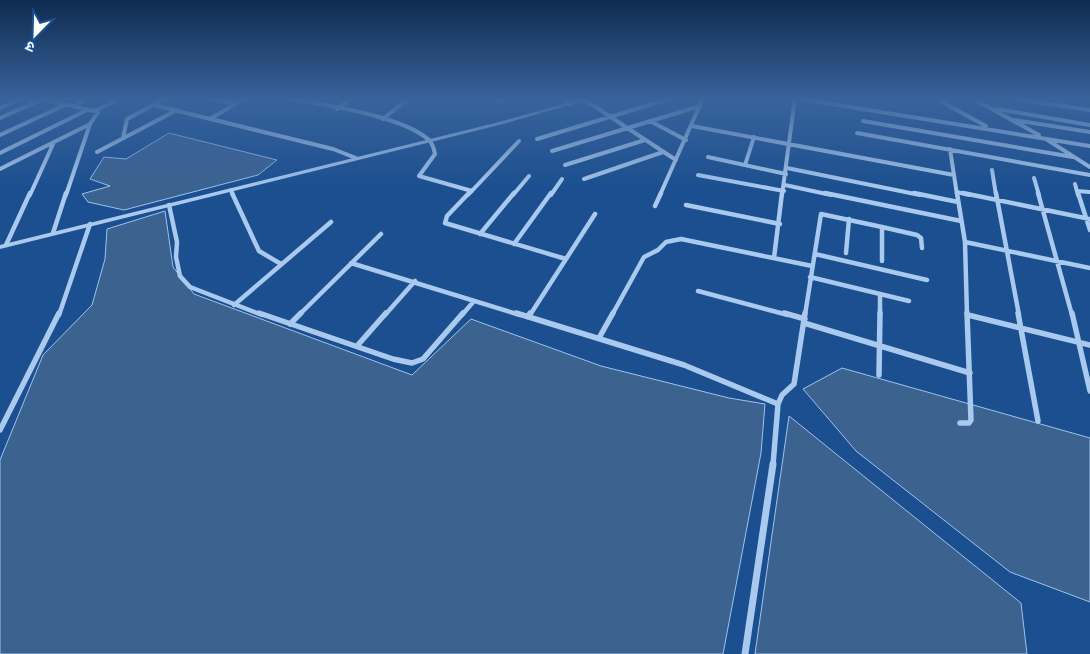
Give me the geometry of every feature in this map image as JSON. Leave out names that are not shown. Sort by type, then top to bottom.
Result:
[{"type":"street","points":[[0,135],[14,129]]},
{"type":"street","points":[[0,153],[50,129]]},
{"type":"street","points":[[0,169],[81,129]]},
{"type":"street","points":[[53,233],[88,129]]},
{"type":"street","points":[[123,138],[125,129]]},
{"type":"street","points":[[97,152],[141,129]]},
{"type":"street","points":[[248,129],[333,149],[356,158]]},
{"type":"street","points":[[407,129],[429,140],[434,148],[434,154],[419,176],[472,191]]},
{"type":"street","points":[[3,246],[478,129]]},
{"type":"street","points":[[537,139],[572,129]]},
{"type":"street","points":[[552,151],[626,129]]},
{"type":"street","points":[[629,129],[676,160]]},
{"type":"street","points":[[664,129],[686,140]]},
{"type":"street","points":[[655,206],[691,129]]},
{"type":"street","points":[[706,129],[954,175]]},
{"type":"street","points":[[774,258],[787,168],[790,129]]},
{"type":"street","points":[[902,129],[1073,157]]},
{"type":"street","points":[[988,129],[1090,146]]},
{"type":"street","points":[[1027,129],[1090,167]]},
{"type":"street","points":[[1069,129],[1090,132]]},
{"type":"street","points":[[857,133],[1090,174]]},
{"type":"street","points":[[745,166],[754,137]]},
{"type":"street","points":[[565,165],[644,140]]},
{"type":"street","points":[[519,141],[448,216],[445,222],[566,259]]},
{"type":"street","points":[[3,246],[54,142]]},
{"type":"street","points":[[950,149],[965,242],[968,315],[971,420],[969,423],[960,423]]},
{"type":"street","points":[[584,179],[663,152]]},
{"type":"street","points":[[708,157],[786,174]]},
{"type":"street","points":[[787,168],[958,202]]},
{"type":"street","points":[[992,170],[1038,420]]},
{"type":"street","points":[[698,174],[784,191]]},
{"type":"street","points":[[480,234],[529,176]]},
{"type":"street","points":[[1034,178],[1080,343],[1089,378],[1090,391]]},
{"type":"street","points":[[514,244],[562,179]]},
{"type":"street","points":[[785,184],[961,222]]},
{"type":"street","points":[[1075,184],[1088,218],[1090,230]]},
{"type":"street","points":[[232,190],[259,251],[281,264]]},
{"type":"street","points":[[1077,191],[1090,192]]},
{"type":"street","points":[[957,192],[1088,218]]},
{"type":"street","points":[[169,205],[176,235],[176,258],[180,276],[190,287],[234,305],[400,360],[418,362],[432,351],[474,301]]},
{"type":"street","points":[[686,205],[780,224]]},
{"type":"street","points":[[528,317],[595,214]]},
{"type":"street","points":[[745,654],[770,485],[778,404],[782,395],[794,384],[821,214],[917,235],[920,238],[922,248]]},
{"type":"street","points":[[846,253],[849,219]]},
{"type":"street","points":[[234,305],[331,222]]},
{"type":"street","points":[[0,430],[62,308],[90,224]]},
{"type":"street","points":[[882,226],[882,261]]},
{"type":"street","points":[[290,324],[381,234]]},
{"type":"street","points":[[599,338],[644,257],[658,250],[666,242],[681,239],[812,266]]},
{"type":"street","points":[[965,242],[1090,268]]},
{"type":"street","points":[[815,254],[927,280]]},
{"type":"street","points":[[351,263],[688,365],[746,388],[778,404]]},
{"type":"street","points":[[810,277],[909,301]]},
{"type":"street","points":[[357,346],[415,281]]},
{"type":"street","points":[[698,291],[804,321],[970,373]]},
{"type":"street","points":[[879,375],[880,294]]},
{"type":"street","points":[[968,315],[1090,345]]},
{"type":"water","points":[[169,133],[277,160],[258,175],[124,210],[88,202],[82,194],[110,186],[90,179],[104,157],[126,159]]},
{"type":"water","points":[[165,211],[173,267],[194,294],[412,375],[471,319],[601,366],[729,398],[765,404],[761,453],[723,654],[0,654],[0,460],[43,355],[92,305],[105,259],[107,229]]},
{"type":"water","points":[[842,368],[1090,438],[1090,602],[1010,572],[856,451],[803,389]]},
{"type":"water","points":[[789,416],[1021,603],[1027,654],[755,654]]}]
